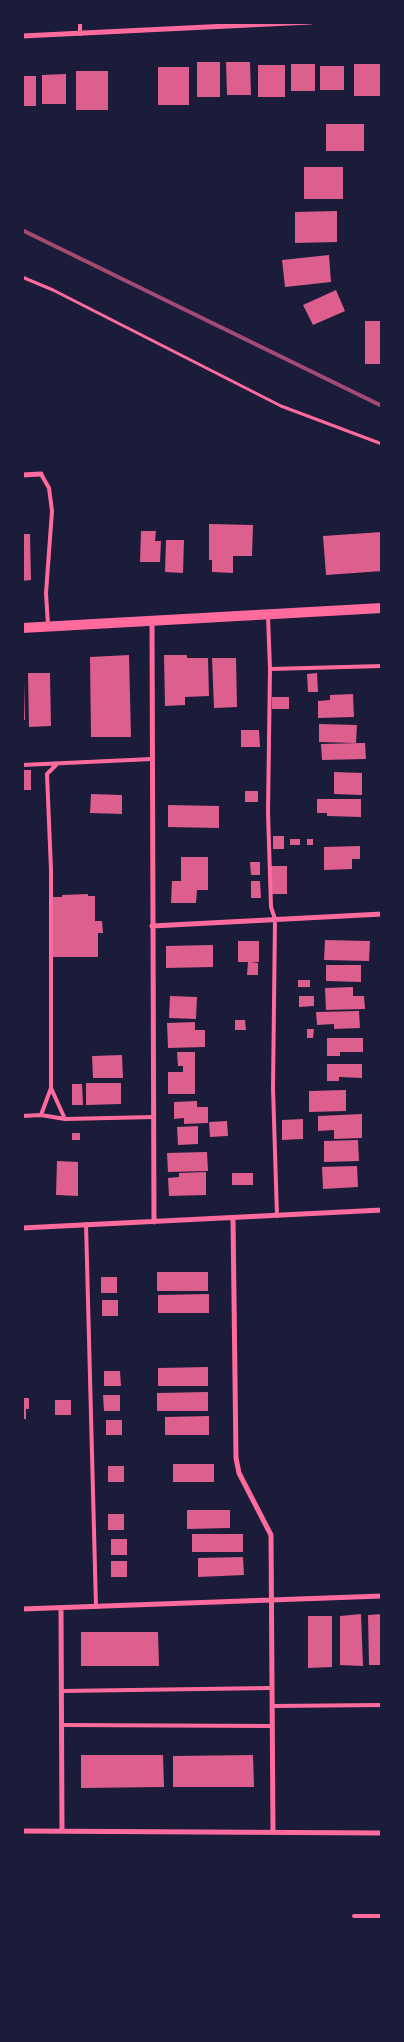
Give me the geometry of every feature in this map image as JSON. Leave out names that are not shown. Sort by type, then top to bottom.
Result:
[{"type":"main road","points":[[22,628],[382,608]]},
{"type":"street","points":[[179,22],[179,29]]},
{"type":"street","points":[[22,36],[310,22]]},
{"type":"street","points":[[22,475],[41,474]]},
{"type":"street","points":[[152,620],[154,1222]]},
{"type":"street","points":[[152,926],[382,914]]},
{"type":"street","points":[[22,1228],[382,1210]]},
{"type":"street","points":[[233,1218],[236,1458],[238,1472],[271,1535],[273,1832]]},
{"type":"street","points":[[22,1609],[382,1596]]},
{"type":"street","points":[[61,1608],[62,1831]]},
{"type":"street","points":[[22,1831],[382,1833]]},
{"type":"lane","points":[[80,22],[80,34]]},
{"type":"lane","points":[[41,474],[49,488],[52,511],[46,593],[48,627]]},
{"type":"lane","points":[[268,614],[270,669],[268,812],[271,907],[275,919],[273,1088],[277,1216]]},
{"type":"lane","points":[[270,669],[382,666]]},
{"type":"lane","points":[[22,765],[152,759]]},
{"type":"lane","points":[[41,1115],[51,1088],[51,870],[47,774],[57,764]]},
{"type":"lane","points":[[51,1088],[65,1119]]},
{"type":"lane","points":[[22,1116],[41,1115],[65,1119],[154,1117]]},
{"type":"lane","points":[[86,1224],[96,1607]]},
{"type":"lane","points":[[62,1691],[271,1688]]},
{"type":"lane","points":[[272,1706],[382,1705]]},
{"type":"lane","points":[[62,1725],[272,1726]]},
{"type":"lane","points":[[354,1916],[382,1916]]},
{"type":"path","points":[[22,277],[53,290],[282,406],[382,444]]},
{"type":"building","points":[[197,62],[220,62],[220,97],[197,97]]},
{"type":"building","points":[[226,62],[250,62],[251,95],[227,95]]},
{"type":"building","points":[[291,64],[315,64],[315,91],[291,91]]},
{"type":"building","points":[[354,64],[381,64],[381,96],[354,96]]},
{"type":"building","points":[[258,65],[285,65],[285,97],[258,97]]},
{"type":"building","points":[[320,66],[344,66],[344,90],[320,90]]},
{"type":"building","points":[[158,67],[189,67],[189,105],[158,105]]},
{"type":"building","points":[[76,71],[108,71],[108,110],[76,110]]},
{"type":"building","points":[[66,74],[66,104],[42,104],[42,75]]},
{"type":"building","points":[[22,76],[36,76],[36,106],[22,106]]},
{"type":"building","points":[[326,124],[364,124],[364,151],[326,151]]},
{"type":"building","points":[[304,167],[343,167],[343,199],[304,199]]},
{"type":"building","points":[[337,211],[337,242],[295,243],[295,212]]},
{"type":"building","points":[[329,255],[331,282],[285,287],[282,260]]},
{"type":"building","points":[[336,290],[345,311],[313,325],[303,305]]},
{"type":"building","points":[[365,321],[382,321],[382,364],[365,364]]},
{"type":"building","points":[[209,524],[253,525],[252,556],[233,556],[233,573],[212,572],[212,560],[209,560]]},
{"type":"building","points":[[141,531],[156,531],[155,541],[161,541],[160,562],[140,562]]},
{"type":"building","points":[[382,532],[382,571],[326,575],[323,536]]},
{"type":"building","points":[[22,534],[30,534],[31,580],[22,581]]},
{"type":"building","points":[[166,540],[184,540],[183,573],[165,572]]},
{"type":"building","points":[[129,655],[131,737],[91,737],[90,657]]},
{"type":"building","points":[[164,655],[187,655],[187,658],[208,658],[209,696],[185,697],[185,705],[165,706]]},
{"type":"building","points":[[212,658],[236,658],[237,707],[214,708]]},
{"type":"building","points":[[28,673],[50,673],[51,726],[29,727]]},
{"type":"building","points":[[317,673],[318,692],[308,692],[307,674]]},
{"type":"building","points":[[22,681],[24,681],[25,720],[22,720]]},
{"type":"building","points":[[353,694],[354,717],[318,718],[318,701],[330,700],[330,695]]},
{"type":"building","points":[[272,697],[289,697],[289,709],[272,709]]},
{"type":"building","points":[[319,724],[357,725],[356,743],[319,742]]},
{"type":"building","points":[[241,730],[259,730],[260,747],[241,747]]},
{"type":"building","points":[[365,743],[366,759],[322,760],[321,744]]},
{"type":"building","points":[[22,770],[31,770],[31,790],[22,790]]},
{"type":"building","points":[[334,772],[362,773],[362,795],[334,794]]},
{"type":"building","points":[[245,791],[258,791],[258,802],[245,802]]},
{"type":"building","points":[[91,794],[122,795],[122,814],[90,813]]},
{"type":"building","points":[[317,799],[361,799],[361,817],[327,816],[327,813],[317,813]]},
{"type":"building","points":[[168,805],[219,806],[219,828],[168,827]]},
{"type":"building","points":[[273,836],[284,836],[284,849],[273,849]]},
{"type":"building","points":[[290,839],[300,839],[300,845],[290,845]]},
{"type":"building","points":[[307,839],[313,839],[313,845],[307,845]]},
{"type":"building","points":[[360,846],[360,859],[352,859],[352,869],[324,870],[324,847]]},
{"type":"building","points":[[181,857],[208,857],[208,890],[197,890],[196,903],[171,903],[172,881],[181,881]]},
{"type":"building","points":[[250,862],[260,862],[260,875],[251,875]]},
{"type":"building","points":[[271,866],[287,866],[287,894],[271,894]]},
{"type":"building","points":[[251,881],[260,881],[261,898],[251,898]]},
{"type":"building","points":[[88,894],[88,896],[95,896],[95,921],[102,921],[103,933],[98,933],[98,957],[53,957],[53,897]]},
{"type":"building","points":[[325,940],[370,941],[369,961],[324,960]]},
{"type":"building","points":[[238,941],[259,941],[259,962],[251,962],[258,963],[258,975],[247,975],[248,962],[238,962]]},
{"type":"building","points":[[213,945],[213,967],[166,968],[166,946]]},
{"type":"building","points":[[326,965],[361,965],[361,982],[326,981]]},
{"type":"building","points":[[298,980],[310,980],[310,987],[298,987]]},
{"type":"building","points":[[353,987],[353,996],[364,996],[365,1009],[326,1010],[325,988]]},
{"type":"building","points":[[170,996],[197,997],[196,1019],[169,1018]]},
{"type":"building","points":[[299,996],[314,996],[314,1006],[299,1007]]},
{"type":"building","points":[[359,1011],[360,1028],[334,1029],[334,1024],[317,1025],[316,1012]]},
{"type":"building","points":[[235,1020],[245,1020],[246,1030],[235,1030]]},
{"type":"building","points":[[195,1022],[195,1030],[205,1030],[205,1047],[168,1048],[167,1023]]},
{"type":"building","points":[[307,1029],[314,1029],[313,1038],[307,1038]]},
{"type":"building","points":[[327,1038],[363,1038],[363,1052],[340,1052],[340,1056],[327,1056]]},
{"type":"building","points":[[177,1052],[195,1052],[195,1094],[168,1094],[168,1072],[183,1072],[183,1066],[178,1066]]},
{"type":"building","points":[[122,1055],[123,1078],[93,1078],[92,1056]]},
{"type":"building","points":[[327,1064],[362,1064],[362,1078],[339,1077],[339,1081],[327,1081]]},
{"type":"building","points":[[86,1083],[121,1083],[121,1104],[86,1105]]},
{"type":"building","points":[[72,1084],[82,1084],[83,1105],[72,1105]]},
{"type":"building","points":[[346,1090],[346,1111],[309,1112],[309,1091]]},
{"type":"building","points":[[197,1101],[197,1107],[208,1107],[208,1123],[184,1124],[184,1118],[174,1119],[174,1102]]},
{"type":"building","points":[[362,1114],[362,1138],[334,1139],[334,1130],[318,1131],[318,1116]]},
{"type":"building","points":[[303,1119],[303,1139],[282,1140],[282,1120]]},
{"type":"building","points":[[227,1121],[228,1136],[210,1137],[209,1122]]},
{"type":"building","points":[[198,1126],[198,1144],[178,1145],[177,1127]]},
{"type":"building","points":[[72,1133],[80,1133],[80,1140],[72,1140]]},
{"type":"building","points":[[358,1140],[359,1161],[324,1162],[324,1141]]},
{"type":"building","points":[[207,1152],[208,1171],[168,1172],[167,1153]]},
{"type":"building","points":[[57,1161],[78,1162],[78,1196],[56,1195]]},
{"type":"building","points":[[357,1166],[358,1187],[323,1189],[322,1167]]},
{"type":"building","points":[[206,1172],[206,1195],[169,1196],[168,1178],[179,1177],[179,1173]]},
{"type":"building","points":[[232,1173],[253,1173],[253,1185],[232,1185]]},
{"type":"building","points":[[157,1272],[208,1272],[208,1291],[157,1291]]},
{"type":"building","points":[[101,1277],[117,1277],[117,1293],[101,1293]]},
{"type":"building","points":[[209,1294],[209,1313],[158,1313],[158,1295]]},
{"type":"building","points":[[102,1300],[118,1300],[118,1316],[102,1316]]},
{"type":"building","points":[[208,1367],[208,1386],[158,1386],[158,1368]]},
{"type":"building","points":[[104,1371],[120,1371],[121,1386],[104,1386]]},
{"type":"building","points":[[208,1392],[208,1411],[157,1411],[157,1393]]},
{"type":"building","points":[[103,1395],[120,1395],[120,1411],[104,1411]]},
{"type":"building","points":[[22,1398],[29,1398],[29,1409],[26,1409],[26,1419],[22,1419]]},
{"type":"building","points":[[55,1400],[71,1400],[71,1415],[55,1415]]},
{"type":"building","points":[[209,1416],[209,1435],[165,1435],[165,1417]]},
{"type":"building","points":[[106,1420],[122,1420],[122,1435],[106,1435]]},
{"type":"building","points":[[173,1464],[214,1464],[214,1482],[173,1482]]},
{"type":"building","points":[[108,1466],[124,1466],[124,1482],[108,1482]]},
{"type":"building","points":[[187,1510],[230,1510],[230,1528],[187,1529]]},
{"type":"building","points":[[108,1514],[124,1514],[124,1530],[108,1530]]},
{"type":"building","points":[[192,1534],[243,1534],[243,1552],[192,1552]]},
{"type":"building","points":[[111,1539],[127,1539],[127,1555],[111,1555]]},
{"type":"building","points":[[243,1557],[244,1575],[198,1577],[198,1558]]},
{"type":"building","points":[[111,1561],[127,1561],[127,1577],[111,1577]]},
{"type":"building","points":[[361,1614],[363,1666],[340,1665],[340,1616]]},
{"type":"building","points":[[382,1614],[382,1665],[369,1665],[368,1615]]},
{"type":"building","points":[[308,1616],[332,1616],[332,1667],[308,1668]]},
{"type":"building","points":[[81,1632],[158,1632],[159,1666],[81,1666]]},
{"type":"building","points":[[81,1755],[163,1755],[164,1787],[81,1788]]},
{"type":"building","points":[[253,1755],[254,1787],[173,1787],[173,1756]]},
{"type":"railway","points":[[22,230],[382,406]]}]
